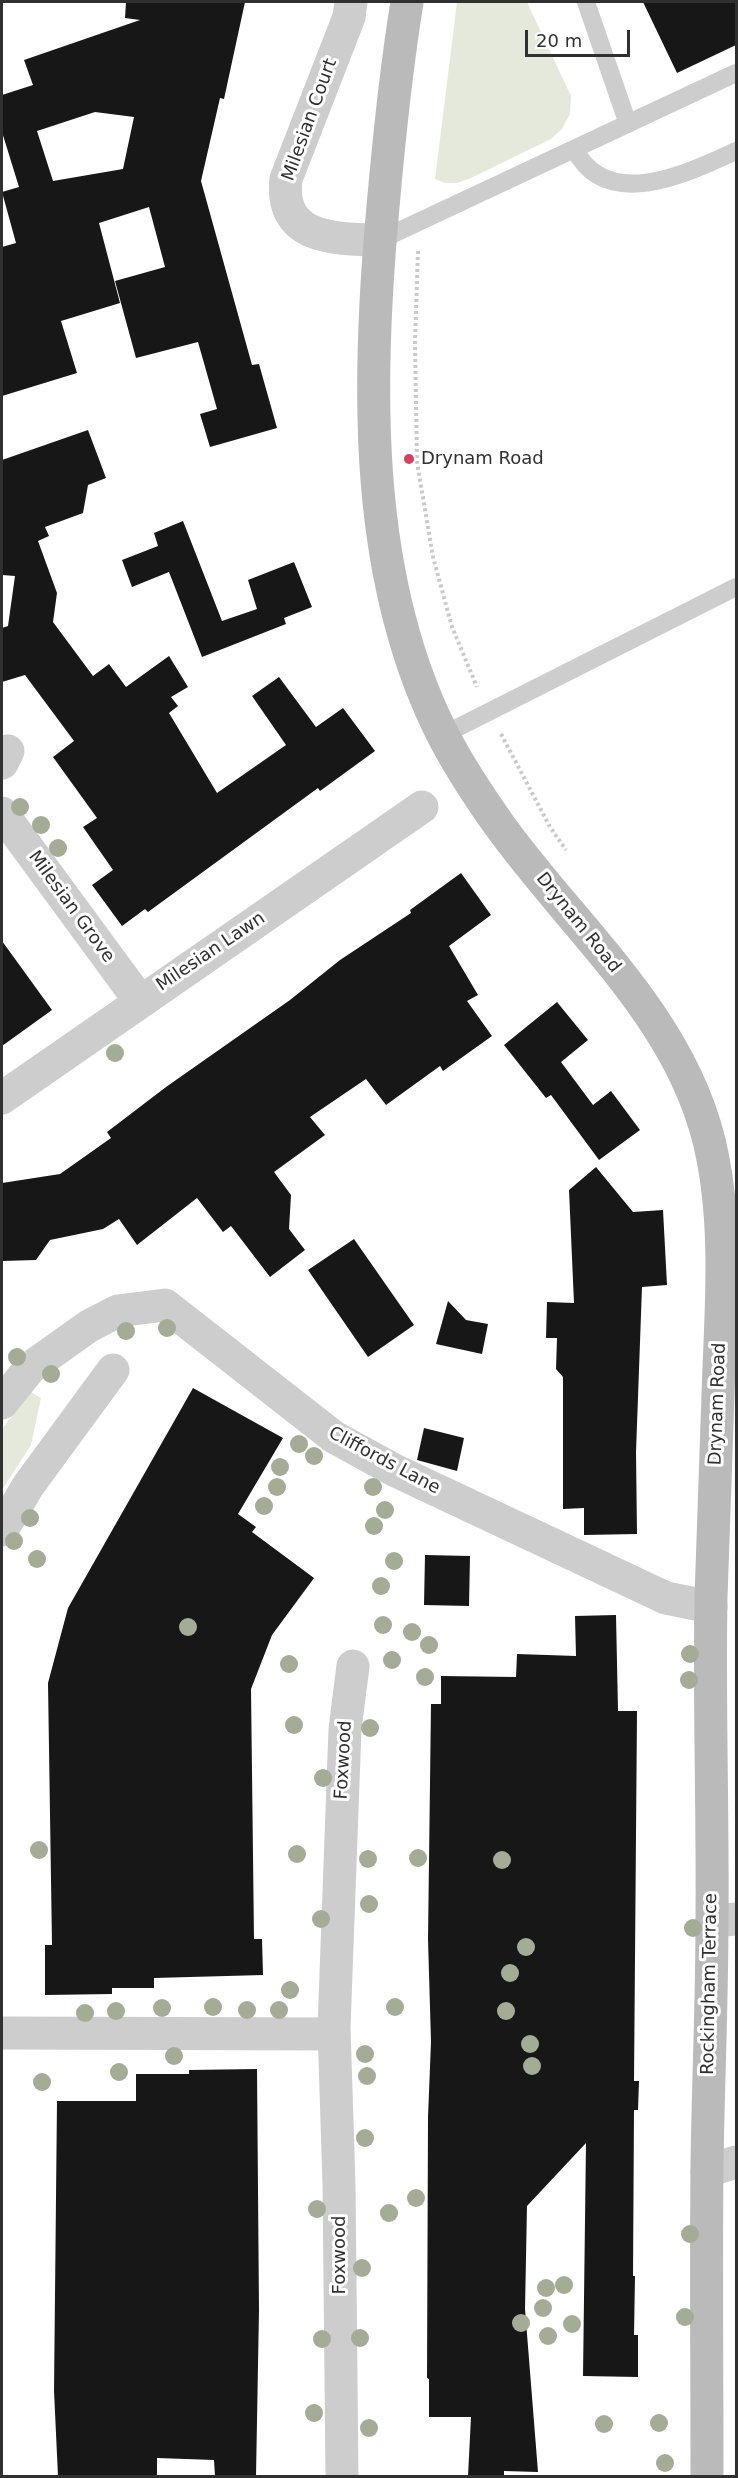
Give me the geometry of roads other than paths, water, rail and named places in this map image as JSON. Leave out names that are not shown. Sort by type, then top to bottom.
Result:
[{"type":"street","name":"Milesian Court","points":[[351,2],[349,17],[286,179],[284,196],[289,212],[298,223],[313,232],[333,239],[380,240]]},
{"type":"street","name":"Drynam Road","points":[[407,2],[395,75],[374,322],[373,414],[387,552],[397,609],[409,649],[443,735],[470,783],[505,833],[656,1021],[683,1065],[702,1114],[714,1161],[729,1296],[711,1607]]},
{"type":"street","name":"Milesian Lawn","points":[[2,1098],[422,807]]},
{"type":"street","name":"Milesian Grove","points":[[2,813],[140,1001]]},
{"type":"street","name":"Cliffords Lane","points":[[2,1403],[30,1368],[89,1326],[118,1311],[165,1305],[300,1412],[344,1443],[394,1470],[666,1598],[711,1607]]},
{"type":"street","points":[[2,1530],[28,1486],[113,1370]]},
{"type":"street","name":"Rockingham Terrace","points":[[707,2476],[707,2361],[722,2167],[724,1920],[711,1607]]},
{"type":"street","name":"Foxwood","points":[[342,2476],[340,2200],[334,2034],[345,1729],[353,1666]]},
{"type":"street","points":[[2,2033],[334,2034]]},
{"type":"lane","points":[[586,2],[628,124]]},
{"type":"lane","points":[[380,240],[736,73]]},
{"type":"lane","points":[[575,150],[590,170],[602,176],[621,182],[645,184],[679,176],[736,151]]},
{"type":"lane","points":[[443,735],[736,587]]},
{"type":"place","name":"Drynam Road","points":[[409,459]]}]
